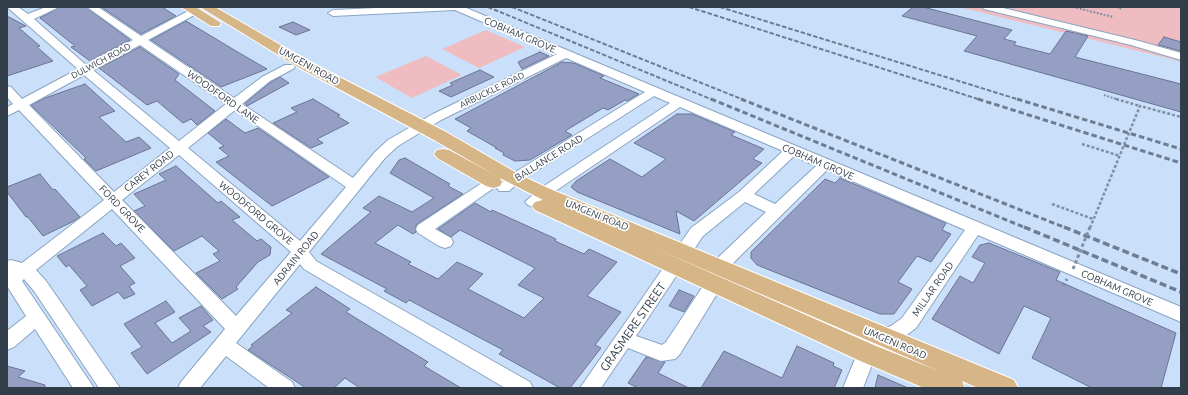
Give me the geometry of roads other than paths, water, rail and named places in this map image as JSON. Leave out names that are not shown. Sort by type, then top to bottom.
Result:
[{"type":"main road","name":"UMGENI ROAD","points":[[196,8],[289,67],[414,129]]},
{"type":"main road","name":"UMGENI ROAD","points":[[196,8],[303,64],[503,183],[680,259],[713,277],[874,345],[1005,388]]},
{"type":"main road","name":"UMGENI ROAD","points":[[874,345],[952,388]]},
{"type":"street","name":"WOODFORD GROVE","points":[[11,7],[20,12],[26,19],[84,69],[293,242],[310,265],[523,388]]},
{"type":"street","points":[[26,19],[54,7]]},
{"type":"street","name":"WOODFORD LANE","points":[[92,7],[354,186]]},
{"type":"street","points":[[333,13],[457,7]]},
{"type":"street","name":"COBHAM GROVE","points":[[457,7],[1175,313]]},
{"type":"street","points":[[987,7],[1135,43],[1181,57]]},
{"type":"street","name":"DULWICH ROAD","points":[[7,112],[84,69],[141,40],[196,8]]},
{"type":"street","name":"ARBUCKLE ROAD","points":[[414,129],[565,54]]},
{"type":"street","name":"CAREY ROAD","points":[[14,269],[113,200],[273,74],[289,67]]},
{"type":"street","name":"FORD GROVE","points":[[7,90],[237,329]]},
{"type":"street","name":"BALLANCE ROAD","points":[[445,242],[424,229],[595,129],[654,91]]},
{"type":"street","points":[[538,198],[620,141],[681,102]]},
{"type":"street","name":"ADRAIN ROAD","points":[[188,388],[380,155],[414,129]]},
{"type":"street","name":"BALLANCE ROAD","points":[[595,129],[620,141]]},
{"type":"street","name":"GRASMERE STREET","points":[[590,388],[680,259],[697,232],[744,195],[792,150]]},
{"type":"street","points":[[624,339],[661,353],[668,353],[673,348],[713,277],[776,211],[825,165]]},
{"type":"street","points":[[744,195],[776,211]]},
{"type":"street","name":"MILLAR ROAD","points":[[874,345],[897,332],[909,323],[975,228]]},
{"type":"street","points":[[14,269],[37,317],[84,388]]},
{"type":"street","points":[[14,269],[40,286],[110,388]]},
{"type":"street","points":[[7,342],[37,317]]},
{"type":"street","points":[[224,345],[285,388]]},
{"type":"street","points":[[853,388],[874,345]]},
{"type":"railway","points":[[488,7],[713,100]]},
{"type":"railway","points":[[512,7],[744,100]]},
{"type":"railway","points":[[689,7],[981,100]]},
{"type":"railway","points":[[720,7],[1020,100]]},
{"type":"railway","points":[[711,99],[1026,228]]},
{"type":"railway","points":[[741,99],[1066,228]]},
{"type":"railway","points":[[978,99],[1181,163]]},
{"type":"railway","points":[[1017,99],[1181,149]]},
{"type":"railway","points":[[1024,227],[1181,292]]},
{"type":"railway","points":[[1064,227],[1181,274]]}]
